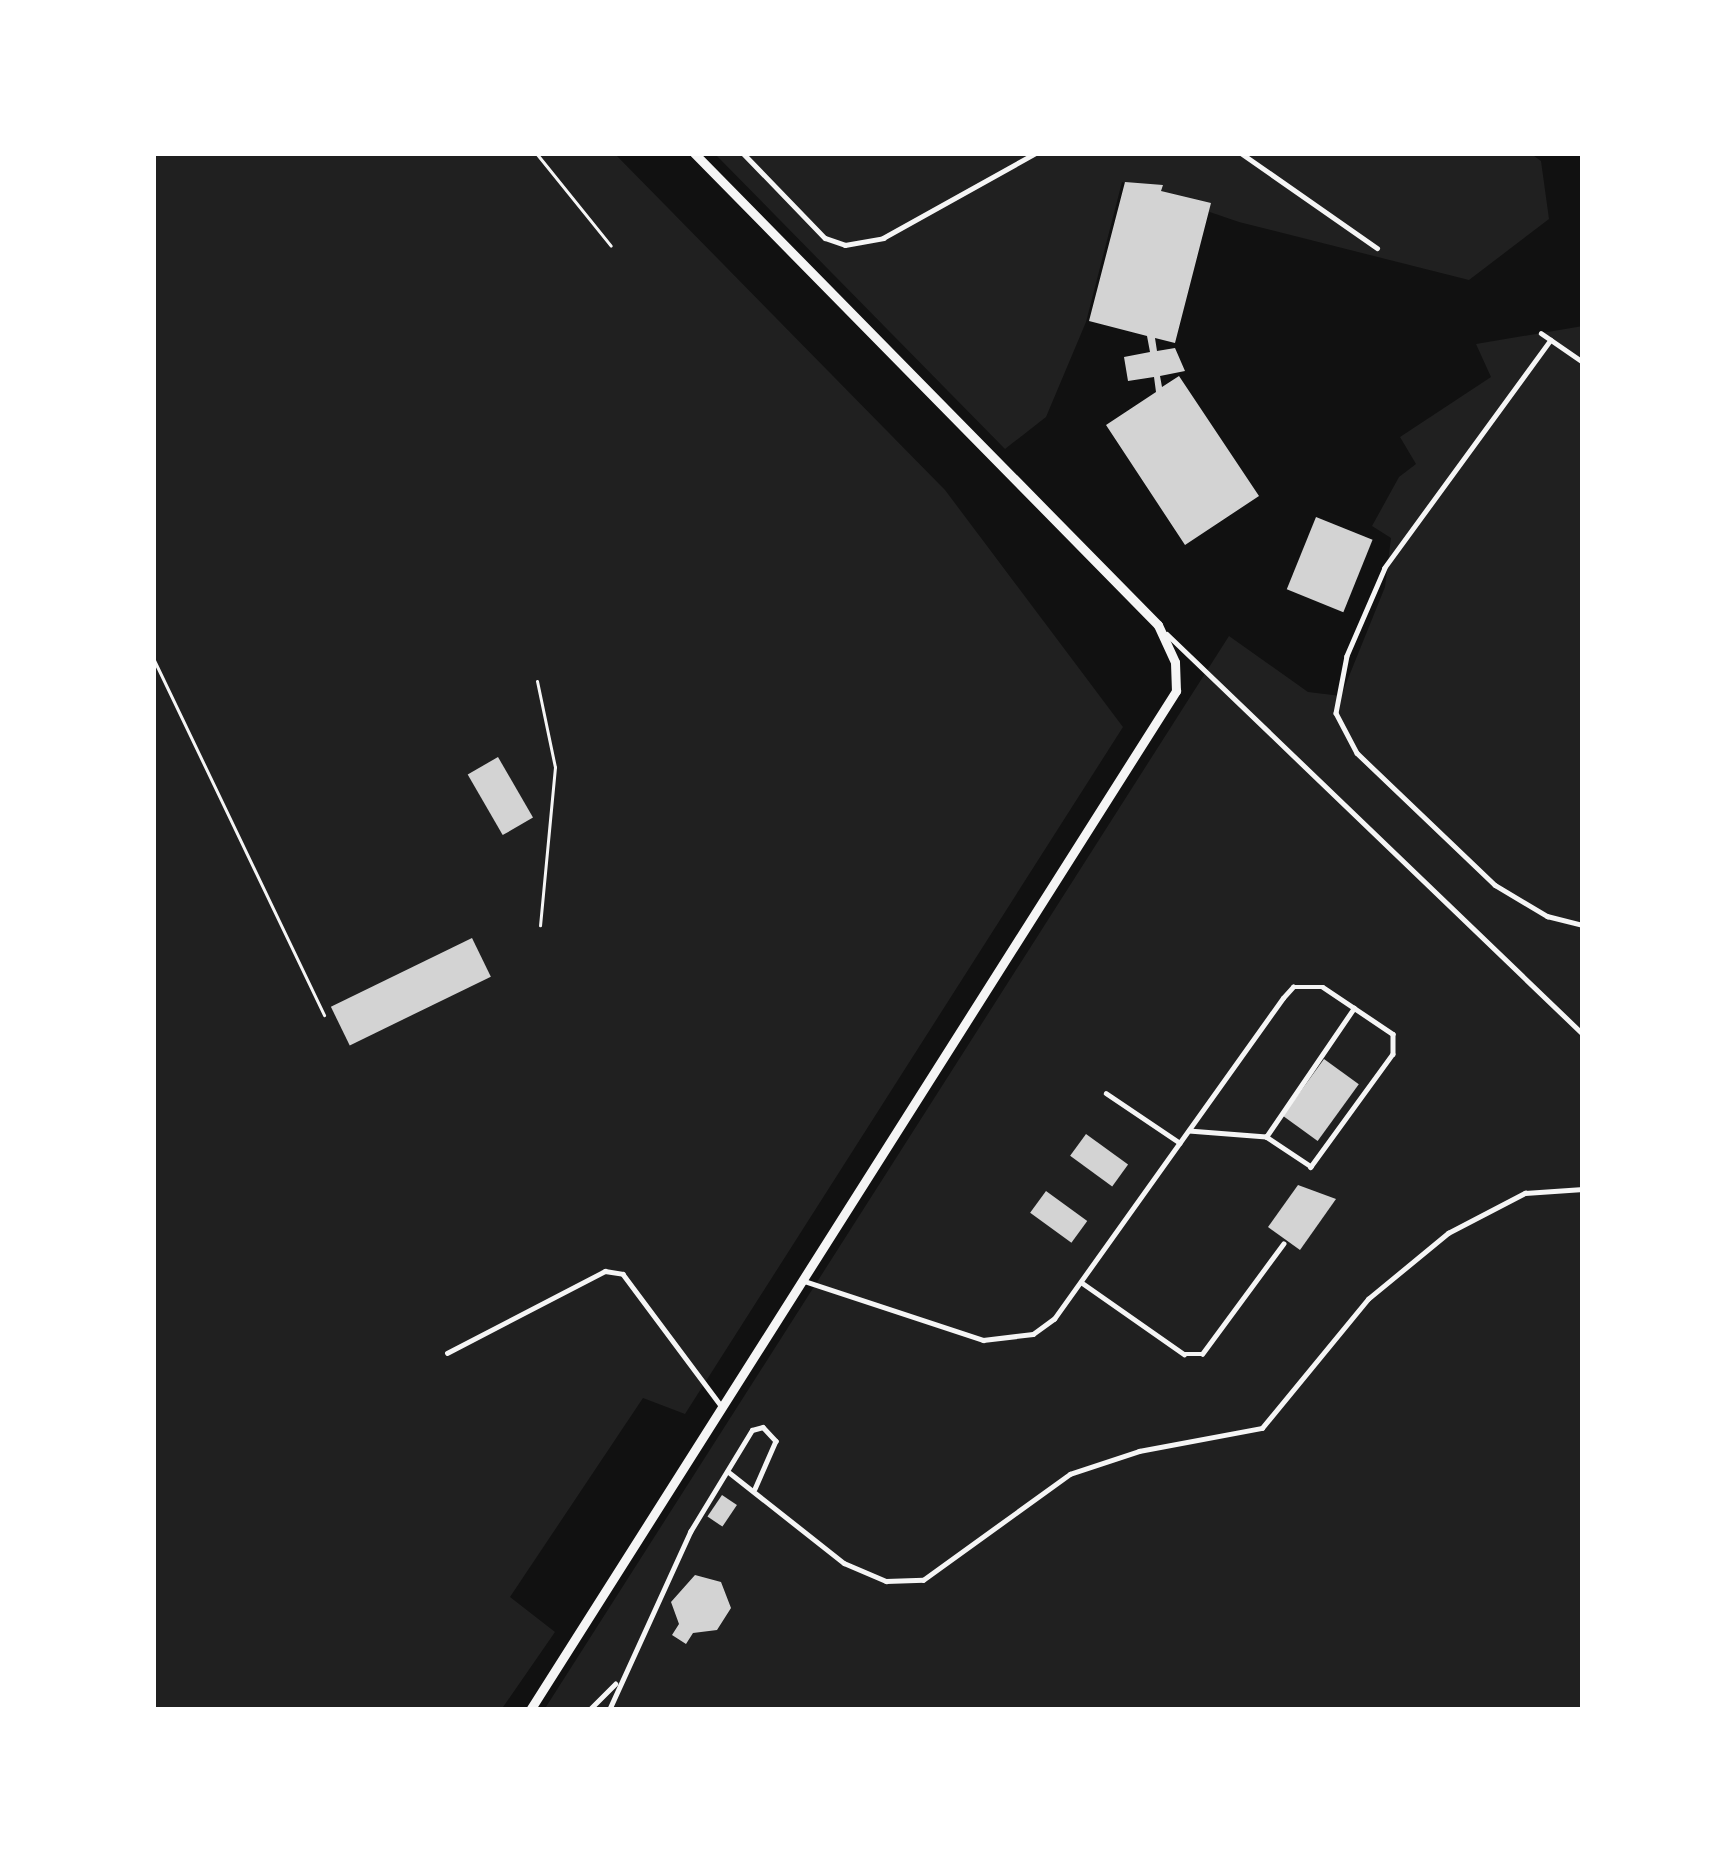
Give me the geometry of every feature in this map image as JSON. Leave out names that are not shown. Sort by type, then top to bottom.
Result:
[{"type":"street","points":[[530,1710],[723,1409],[800,1279],[1172,704],[1170,647],[1158,626],[694,153]]},
{"type":"lane","points":[[743,153],[825,238],[858,244],[884,238],[1036,153]]},
{"type":"lane","points":[[1241,153],[1376,248]]},
{"type":"lane","points":[[1541,333],[1583,362]]},
{"type":"lane","points":[[1551,340],[1385,568],[1346,656],[1336,705],[1358,753],[1495,885],[1547,916],[1583,925]]},
{"type":"lane","points":[[1158,626],[1583,1034]]},
{"type":"lane","points":[[800,1279],[994,1341],[1033,1334],[1081,1282],[1180,1143],[1292,987],[1313,982],[1389,1029],[1393,1054],[1311,1167],[1266,1137],[1189,1131]]},
{"type":"lane","points":[[1266,1137],[1355,1006]]},
{"type":"lane","points":[[1106,1093],[1180,1143]]},
{"type":"lane","points":[[730,1473],[844,1563],[886,1581],[923,1580],[1070,1474],[1139,1451],[1262,1428],[1368,1299],[1448,1233],[1525,1193],[1583,1189]]},
{"type":"lane","points":[[1081,1282],[1184,1354],[1202,1354],[1283,1244]]},
{"type":"lane","points":[[447,1353],[605,1271],[623,1274],[723,1409]]},
{"type":"lane","points":[[609,1710],[615,1684],[690,1532],[752,1430],[770,1429],[776,1441],[755,1489]]},
{"type":"lane","points":[[589,1710],[615,1684]]},
{"type":"path","points":[[536,153],[611,246]]},
{"type":"path","points":[[153,658],[324,1015]]},
{"type":"path","points":[[537,681],[556,787],[540,925]]},
{"type":"shaded area","points":[[153,153],[614,153],[945,490],[1123,727],[685,1414],[643,1398],[510,1597],[555,1632],[501,1710],[153,1710]]},
{"type":"shaded area","points":[[714,153],[1530,153],[1541,161],[1549,219],[1469,280],[1239,222],[1122,182],[1086,322],[1046,417],[1005,449]]},
{"type":"shaded area","points":[[1583,326],[1583,1710],[544,1710],[1229,636],[1308,692],[1341,696],[1385,587],[1391,538],[1372,526],[1399,477],[1416,464],[1400,437],[1491,377],[1476,344]]},
{"type":"building","points":[[1125,182],[1163,185],[1161,191],[1211,203],[1175,343],[1155,338],[1157,351],[1175,348],[1185,371],[1160,376],[1162,387],[1179,376],[1259,496],[1185,545],[1106,425],[1156,392],[1154,377],[1128,381],[1124,357],[1150,352],[1147,336],[1089,321]]},
{"type":"building","points":[[1316,517],[1373,540],[1343,612],[1287,589]]},
{"type":"building","points":[[498,757],[533,818],[503,835],[468,775]]},
{"type":"building","points":[[472,938],[491,977],[350,1045],[331,1007]]},
{"type":"building","points":[[1324,1059],[1359,1084],[1318,1141],[1283,1116]]},
{"type":"building","points":[[1086,1134],[1128,1165],[1112,1186],[1070,1156]]},
{"type":"building","points":[[1298,1185],[1336,1199],[1300,1250],[1268,1227]]},
{"type":"building","points":[[1046,1191],[1087,1221],[1071,1243],[1030,1213]]},
{"type":"building","points":[[722,1495],[737,1505],[722,1527],[707,1517]]},
{"type":"building","points":[[695,1575],[721,1582],[731,1608],[717,1630],[693,1633],[686,1644],[672,1635],[679,1624],[671,1602]]}]
